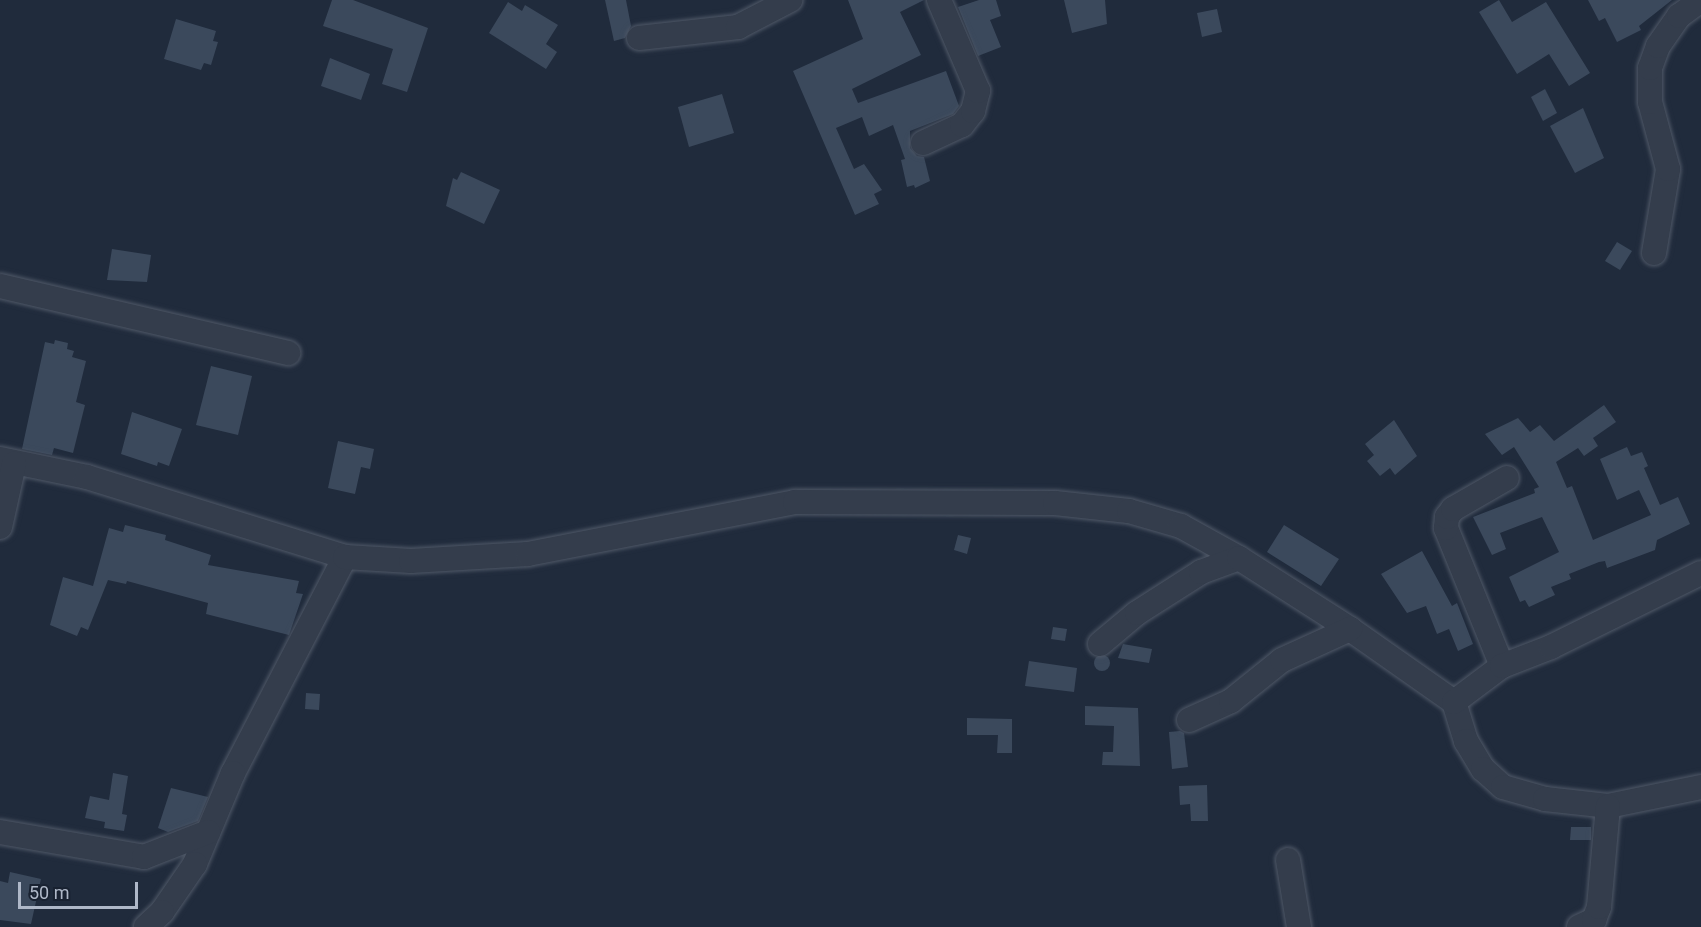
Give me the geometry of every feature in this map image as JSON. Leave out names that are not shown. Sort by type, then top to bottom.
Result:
[{"type":"street","points":[[639,39],[738,27],[790,0]]},
{"type":"street","points":[[923,143],[962,125],[973,111],[978,91],[939,0]]},
{"type":"street","points":[[1654,253],[1668,169],[1650,102],[1650,68],[1658,45],[1681,8],[1701,0]]},
{"type":"street","points":[[0,286],[288,353]]},
{"type":"street","points":[[0,527],[7,462],[87,477],[345,557],[411,561],[528,554],[795,502],[1055,503],[1129,511],[1181,526],[1239,558],[1350,629],[1454,702],[1466,741],[1484,769],[1503,787],[1545,799],[1608,806],[1701,787]]},
{"type":"street","points":[[1502,666],[1446,528],[1447,517],[1453,508],[1507,477]]},
{"type":"street","points":[[146,927],[162,912],[195,864],[233,773],[345,557]]},
{"type":"street","points":[[1100,644],[1137,614],[1201,572],[1239,558]]},
{"type":"street","points":[[1454,702],[1502,666],[1551,647],[1701,573]]},
{"type":"street","points":[[1189,720],[1231,701],[1282,660],[1350,629]]},
{"type":"street","points":[[1579,927],[1594,920],[1599,907],[1608,806]]},
{"type":"street","points":[[0,832],[144,857],[208,832]]},
{"type":"street","points":[[1288,860],[1299,927]]},
{"type":"building","points":[[332,0],[353,0],[428,28],[407,92],[382,84],[393,49],[323,26]]},
{"type":"building","points":[[605,0],[626,0],[631,26],[625,38],[614,41]]},
{"type":"building","points":[[848,0],[924,0],[900,12],[921,55],[852,89],[858,103],[946,71],[959,106],[953,114],[910,131],[910,148],[917,156],[924,157],[930,181],[915,188],[914,185],[907,187],[901,160],[905,159],[893,125],[869,136],[862,117],[836,128],[854,169],[864,164],[882,190],[874,194],[879,204],[855,215],[793,71],[863,39]]},
{"type":"building","points":[[979,0],[996,0],[1001,16],[990,20],[1001,47],[978,56],[958,7]]},
{"type":"building","points":[[1064,0],[1105,0],[1107,24],[1072,33]]},
{"type":"building","points":[[1499,0],[1512,22],[1546,2],[1590,73],[1569,86],[1549,54],[1517,74],[1479,12]]},
{"type":"building","points":[[1588,0],[1672,0],[1639,26],[1641,30],[1617,42],[1605,18],[1599,21]]},
{"type":"building","points":[[508,2],[522,11],[525,5],[558,25],[546,44],[557,52],[546,69],[489,33]]},
{"type":"building","points":[[1217,9],[1222,32],[1202,37],[1197,13]]},
{"type":"building","points":[[176,19],[216,31],[213,41],[218,42],[211,65],[204,63],[201,70],[164,59]]},
{"type":"building","points":[[330,58],[370,74],[361,100],[321,86]]},
{"type":"building","points":[[1545,89],[1557,113],[1543,121],[1531,97]]},
{"type":"building","points":[[722,94],[734,133],[689,147],[678,107]]},
{"type":"building","points":[[1583,108],[1604,158],[1575,173],[1550,126]]},
{"type":"building","points":[[461,172],[500,190],[484,224],[446,206],[453,178],[457,180]]},
{"type":"building","points":[[1617,242],[1632,251],[1620,270],[1605,261]]},
{"type":"building","points":[[112,249],[151,255],[147,282],[107,280]]},
{"type":"building","points":[[55,340],[68,343],[67,349],[74,351],[72,357],[86,361],[76,402],[85,405],[73,453],[54,448],[52,455],[22,449],[45,342],[54,344]]},
{"type":"building","points":[[211,366],[252,376],[238,435],[196,425]]},
{"type":"building","points":[[1604,405],[1616,422],[1593,438],[1598,446],[1584,456],[1578,448],[1556,462],[1567,488],[1572,486],[1593,540],[1651,515],[1639,490],[1617,500],[1600,459],[1627,447],[1631,456],[1642,452],[1648,466],[1644,468],[1660,505],[1678,497],[1690,524],[1657,540],[1655,550],[1607,568],[1605,561],[1569,574],[1571,579],[1551,587],[1555,595],[1529,607],[1525,600],[1520,602],[1509,577],[1559,552],[1542,517],[1500,533],[1506,549],[1492,555],[1473,517],[1535,493],[1534,489],[1539,487],[1514,447],[1502,455],[1485,434],[1518,418],[1530,432],[1540,425],[1554,441]]},
{"type":"building","points":[[132,412],[182,429],[169,466],[158,462],[157,466],[121,454]]},
{"type":"building","points":[[1394,420],[1417,456],[1395,475],[1390,468],[1380,476],[1367,461],[1374,455],[1365,444]]},
{"type":"building","points":[[338,441],[374,449],[370,469],[361,467],[355,494],[328,488]]},
{"type":"building","points":[[125,525],[166,535],[165,540],[211,555],[208,565],[299,581],[296,593],[303,594],[289,635],[206,614],[208,603],[127,581],[126,584],[108,580],[88,630],[81,627],[77,636],[50,625],[63,577],[93,586],[109,528],[123,532]]},
{"type":"building","points":[[1284,525],[1339,559],[1321,586],[1267,552]]},
{"type":"building","points":[[958,535],[971,538],[967,554],[954,550]]},
{"type":"building","points":[[1422,551],[1452,606],[1457,603],[1473,644],[1458,651],[1449,629],[1437,634],[1426,606],[1407,613],[1381,574]]},
{"type":"building","points":[[1053,627],[1067,629],[1065,641],[1051,639]]},
{"type":"building","points":[[1123,644],[1152,649],[1149,663],[1118,658]]},
{"type":"building","points":[[1102,655],[1110,663],[1102,671],[1094,663]]},
{"type":"building","points":[[1029,661],[1077,668],[1074,692],[1025,686]]},
{"type":"building","points":[[306,693],[320,694],[319,710],[305,709]]},
{"type":"building","points":[[1085,706],[1138,708],[1140,766],[1102,765],[1103,752],[1113,752],[1114,726],[1085,725]]},
{"type":"building","points":[[967,718],[1012,719],[1012,753],[997,753],[998,735],[967,735]]},
{"type":"building","points":[[1169,732],[1184,733],[1188,767],[1172,769]]},
{"type":"building","points":[[113,773],[128,776],[122,814],[127,815],[124,831],[104,828],[105,822],[85,818],[90,796],[109,800]]},
{"type":"building","points":[[1207,785],[1208,821],[1191,821],[1190,804],[1180,805],[1179,786]]},
{"type":"building","points":[[171,788],[208,797],[198,821],[168,832],[158,828]]},
{"type":"building","points":[[1571,827],[1591,827],[1591,840],[1570,840]]},
{"type":"building","points":[[10,872],[41,879],[31,924],[0,920],[0,881],[8,883]]}]
